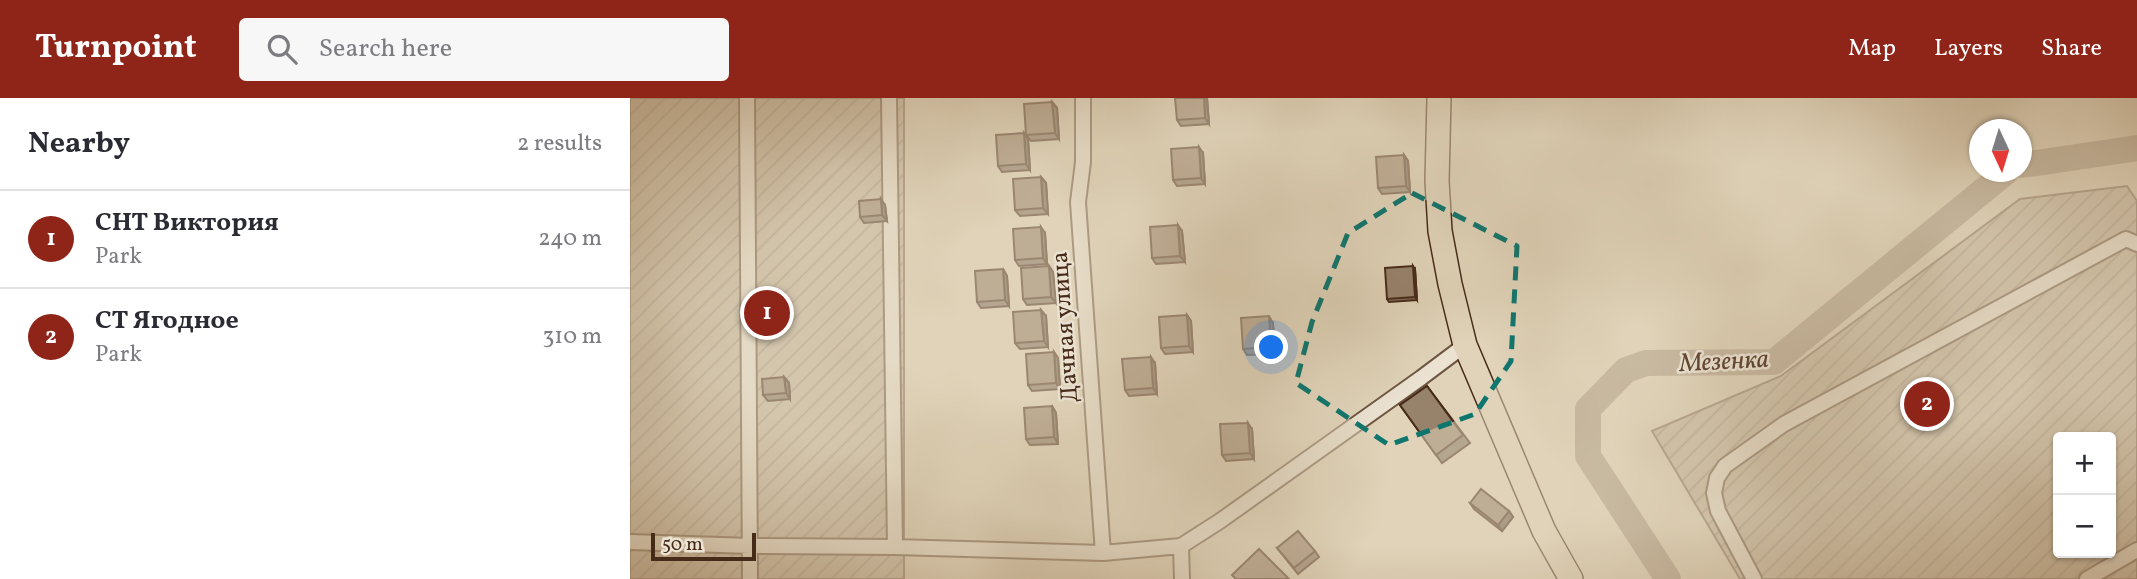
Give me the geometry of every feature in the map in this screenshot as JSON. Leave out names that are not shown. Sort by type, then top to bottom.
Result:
[{"type":"main road","points":[[1439,98],[1437,181],[1440,231],[1465,345],[1544,531],[1571,579]]},
{"type":"street","points":[[747,98],[750,579]]},
{"type":"street","points":[[889,98],[895,547]]},
{"type":"street","name":"Дачная улица","points":[[1083,98],[1083,162],[1078,202],[1103,553]]},
{"type":"street","points":[[1754,579],[1718,511],[1714,493],[1717,478],[1725,466],[1784,424],[2009,300],[2126,239],[2137,244]]},
{"type":"street","points":[[630,542],[751,547],[895,547],[1103,553],[1181,546],[1465,345]]},
{"type":"street","points":[[1181,546],[1182,579]]},
{"type":"street","points":[[2087,579],[2137,550]]},
{"type":"highlighted area","points":[[1412,193],[1517,246],[1511,361],[1475,414],[1389,445],[1296,383],[1312,322],[1348,233]]},
{"type":"shaded area","points":[[630,98],[904,98],[904,579],[630,579]]},
{"type":"shaded area","points":[[2127,186],[2137,201],[2137,579],[1740,579],[1652,431],[1781,376],[2020,199]]},
{"type":"building","points":[[1175,98],[1204,98],[1205,118],[1177,120]]},
{"type":"building","points":[[1052,102],[1055,133],[1026,135],[1024,104]]},
{"type":"building","points":[[1024,133],[1026,164],[998,166],[996,135]]},
{"type":"building","points":[[1199,147],[1201,178],[1173,180],[1171,149]]},
{"type":"building","points":[[1404,155],[1406,186],[1378,188],[1376,157]]},
{"type":"building","points":[[1041,177],[1043,208],[1015,210],[1013,179]]},
{"type":"building","points":[[881,199],[882,215],[860,217],[859,201]]},
{"type":"building","points":[[1178,225],[1180,256],[1152,258],[1150,227]]},
{"type":"building","points":[[1041,227],[1043,258],[1015,260],[1013,229]]},
{"type":"building","points":[[1049,266],[1051,297],[1023,299],[1021,268]]},
{"type":"building","points":[[1413,266],[1415,297],[1387,299],[1385,268]]},
{"type":"building","points":[[1003,269],[1005,300],[977,302],[975,271]]},
{"type":"building","points":[[1041,310],[1044,341],[1015,343],[1013,312]]},
{"type":"building","points":[[1187,315],[1189,346],[1161,348],[1159,317]]},
{"type":"building","points":[[1269,316],[1271,347],[1243,349],[1241,318]]},
{"type":"building","points":[[1054,352],[1056,383],[1028,385],[1026,354]]},
{"type":"building","points":[[1151,357],[1153,388],[1125,390],[1122,359]]},
{"type":"building","points":[[784,377],[786,393],[763,395],[762,379]]},
{"type":"building","points":[[1427,386],[1463,435],[1436,455],[1400,405]]},
{"type":"building","points":[[1052,406],[1054,437],[1026,439],[1024,408]]},
{"type":"building","points":[[1248,423],[1250,453],[1222,455],[1220,424]]},
{"type":"building","points":[[1481,489],[1509,511],[1498,525],[1470,503]]},
{"type":"building","points":[[1298,531],[1315,551],[1294,568],[1277,548]]},
{"type":"building","points":[[1259,549],[1289,579],[1236,579],[1232,575]]},
{"type":"waterway","name":"Мезенка","points":[[2032,164],[2137,148]]},
{"type":"waterway","name":"Мезенка","points":[[1668,579],[1588,456],[1588,409],[1626,370],[1646,363],[1774,362],[1994,182]]},
{"type":"place","name":"СНТ Виктория","points":[[767,313]]},
{"type":"place","name":"СТ Ягодное","points":[[1927,404]]}]
